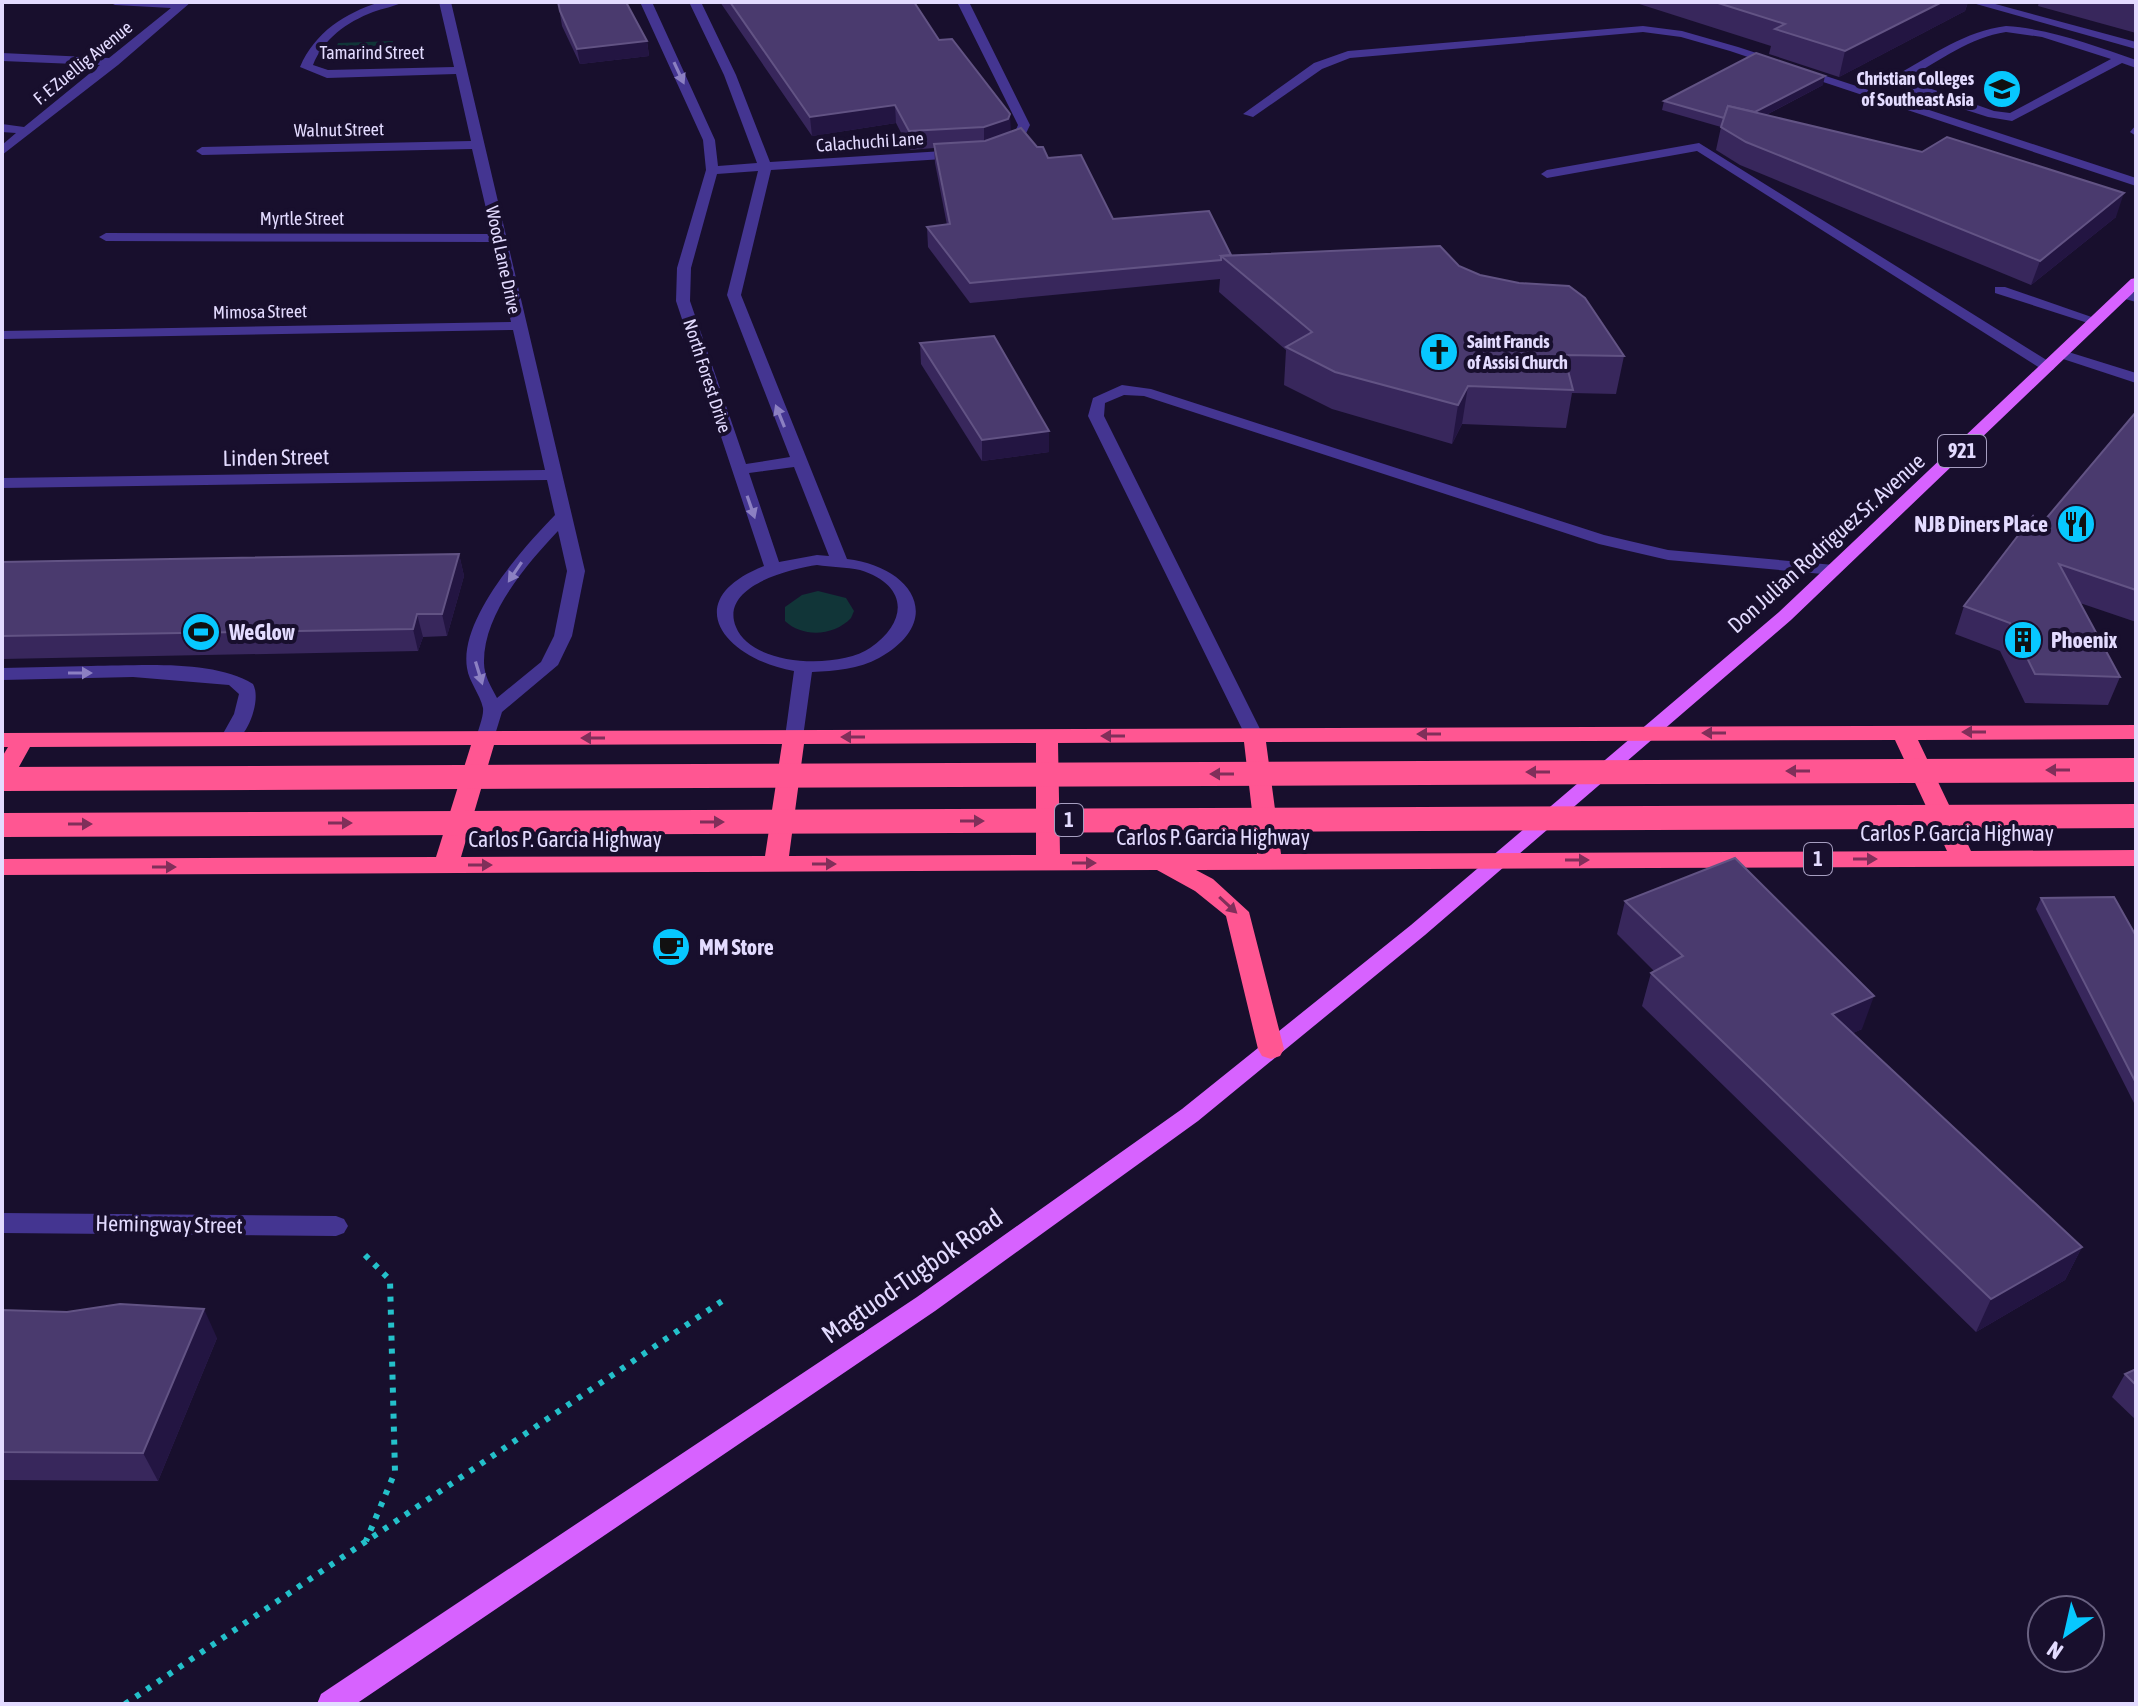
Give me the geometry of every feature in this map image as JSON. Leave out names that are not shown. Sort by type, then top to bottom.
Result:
[{"type":"highway","points":[[1903,732],[1963,859]]},
{"type":"highway","points":[[2,778],[13,740],[2136,732]]},
{"type":"highway","points":[[1254,735],[1270,862]]},
{"type":"highway","points":[[1047,736],[1048,863]]},
{"type":"highway","points":[[776,864],[794,737]]},
{"type":"highway","points":[[446,865],[485,738]]},
{"type":"highway","name":"1","points":[[2,778],[2136,770]]},
{"type":"highway","name":"Carlos P. Garcia Highway","points":[[2,825],[2136,816]]},
{"type":"highway","name":"Carlos P. Garcia Highway","points":[[2,867],[2136,858]]},
{"type":"highway","points":[[1163,863],[1204,885],[1237,912],[1271,1049]]},
{"type":"main road","name":"Don Julian Rodriguez Sr. Avenue","points":[[1499,861],[1834,570],[2096,321],[2130,296],[2136,282]]},
{"type":"main road","name":"Magtuod-Tugbok Road","points":[[331,1704],[926,1304],[1190,1115],[1499,861]]},
{"type":"street","points":[[115,2],[183,4]]},
{"type":"street","name":"Tamarind Street","points":[[397,2],[354,14],[310,56],[306,67],[327,74],[461,70]]},
{"type":"street","name":"Wood Lane Drive","points":[[445,2],[551,475],[561,518],[570,538],[576,571],[575,591],[563,636],[549,665],[493,710]]},
{"type":"street","name":"North Forest Drive","points":[[646,2],[709,140],[712,170],[684,268],[683,301],[773,569]]},
{"type":"street","points":[[695,2],[730,75],[765,167],[740,257],[734,295],[839,560]]},
{"type":"street","points":[[963,2],[1024,125],[1017,141],[997,150]]},
{"type":"street","points":[[1975,2],[2136,46]]},
{"type":"street","name":"F. E Zuellig Avenue","points":[[2,151],[183,4]]},
{"type":"street","points":[[2120,59],[2012,117],[1992,114],[1914,89],[1904,83],[1902,77],[1989,31],[2006,28],[2026,31],[2120,59],[2136,64]]},
{"type":"street","points":[[1249,114],[1318,66],[1348,55],[1643,29],[1724,46],[2136,182]]},
{"type":"street","points":[[2,57],[114,62]]},
{"type":"street","points":[[2,128],[27,131]]},
{"type":"street","name":"Walnut Street","points":[[202,151],[478,145]]},
{"type":"street","points":[[1547,174],[1699,147],[2048,367]]},
{"type":"street","name":"Calachuchi Lane","points":[[712,170],[969,154]]},
{"type":"street","name":"Myrtle Street","points":[[106,237],[499,238]]},
{"type":"street","points":[[2000,290],[2096,321]]},
{"type":"street","name":"Mimosa Street","points":[[2,335],[518,326]]},
{"type":"street","points":[[2062,354],[2136,378]]},
{"type":"street","points":[[1254,735],[1096,416],[1098,401],[1122,390],[1146,392],[1599,539],[1668,555],[1834,570]]},
{"type":"street","points":[[739,470],[799,461]]},
{"type":"street","name":"Linden Street","points":[[2,483],[551,475]]},
{"type":"street","points":[[485,738],[493,710],[474,664],[480,635],[522,560],[561,518]]},
{"type":"street","points":[[817,560],[839,560],[867,566],[890,577],[905,591],[911,609],[905,627],[890,644],[866,657],[836,666],[804,667],[759,657],[747,651],[731,635],[725,617],[731,598],[748,582],[773,569],[817,560]]},
{"type":"street","points":[[794,737],[804,667]]},
{"type":"street","points":[[2,674],[189,673],[230,678],[244,683],[248,700],[229,739]]},
{"type":"street","name":"Hemingway Street","points":[[2,1223],[336,1226]]},
{"type":"path","points":[[336,1226],[390,1280],[395,1472],[365,1542]]},
{"type":"path","points":[[125,1704],[728,1297]]},
{"type":"green space","points":[[393,41],[389,53],[333,55],[338,43]]},
{"type":"green space","points":[[818,591],[846,598],[854,611],[851,618],[836,628],[818,633],[801,630],[785,621],[785,607],[802,595]]},
{"type":"building","points":[[558,2],[626,2],[647,41],[577,49]]},
{"type":"building","points":[[730,2],[914,2],[939,40],[952,39],[1010,114],[1008,119],[984,127],[909,131],[895,105],[810,117]]},
{"type":"building","points":[[1715,2],[1942,2],[1845,51],[1775,29],[1785,24]]},
{"type":"building","points":[[1756,53],[1825,76],[1755,112],[1728,106],[1724,118],[1664,101]]},
{"type":"building","points":[[1728,106],[1922,152],[1947,137],[2124,193],[2040,261],[1746,142],[1721,127]]},
{"type":"building","points":[[1021,128],[1037,147],[1043,147],[1048,158],[1081,155],[1113,219],[1209,211],[1231,255],[1221,256],[1221,260],[970,283],[927,227],[950,224],[934,144],[985,141]]},
{"type":"building","name":"Saint Francis of Assisi Church","points":[[1440,246],[1459,266],[1480,275],[1519,283],[1569,286],[1585,298],[1624,356],[1564,355],[1573,390],[1468,386],[1458,405],[1335,372],[1286,347],[1312,332],[1221,256]]},
{"type":"building","points":[[994,336],[1049,431],[982,440],[920,343]]},
{"type":"building","points":[[2136,412],[2136,590],[2059,564],[2120,677],[2035,674],[2010,623],[1964,606],[2033,516],[2039,527]]},
{"type":"building","points":[[459,554],[442,614],[417,614],[413,629],[2,636],[2,562]]},
{"type":"building","points":[[1735,858],[1874,996],[1832,1014],[2082,1247],[1991,1299],[1651,973],[1683,956],[1625,901]]},
{"type":"building","points":[[2114,897],[2136,936],[2136,1083],[2041,898]]},
{"type":"building","points":[[120,1304],[204,1309],[143,1453],[2,1452],[2,1310],[67,1312]]},
{"type":"building","points":[[2136,1369],[2136,1385],[2125,1374]]},
{"type":"place","name":"Christian Colleges of Southeast Asia","points":[[2002,89]]},
{"type":"place","name":"Saint Francis of Assisi Church","points":[[1439,352]]},
{"type":"place","name":"NJB Diners Place","points":[[2076,524]]},
{"type":"place","name":"WeGlow","points":[[201,632]]},
{"type":"place","name":"Phoenix","points":[[2023,640]]},
{"type":"place","name":"MM Store","points":[[671,947]]}]
